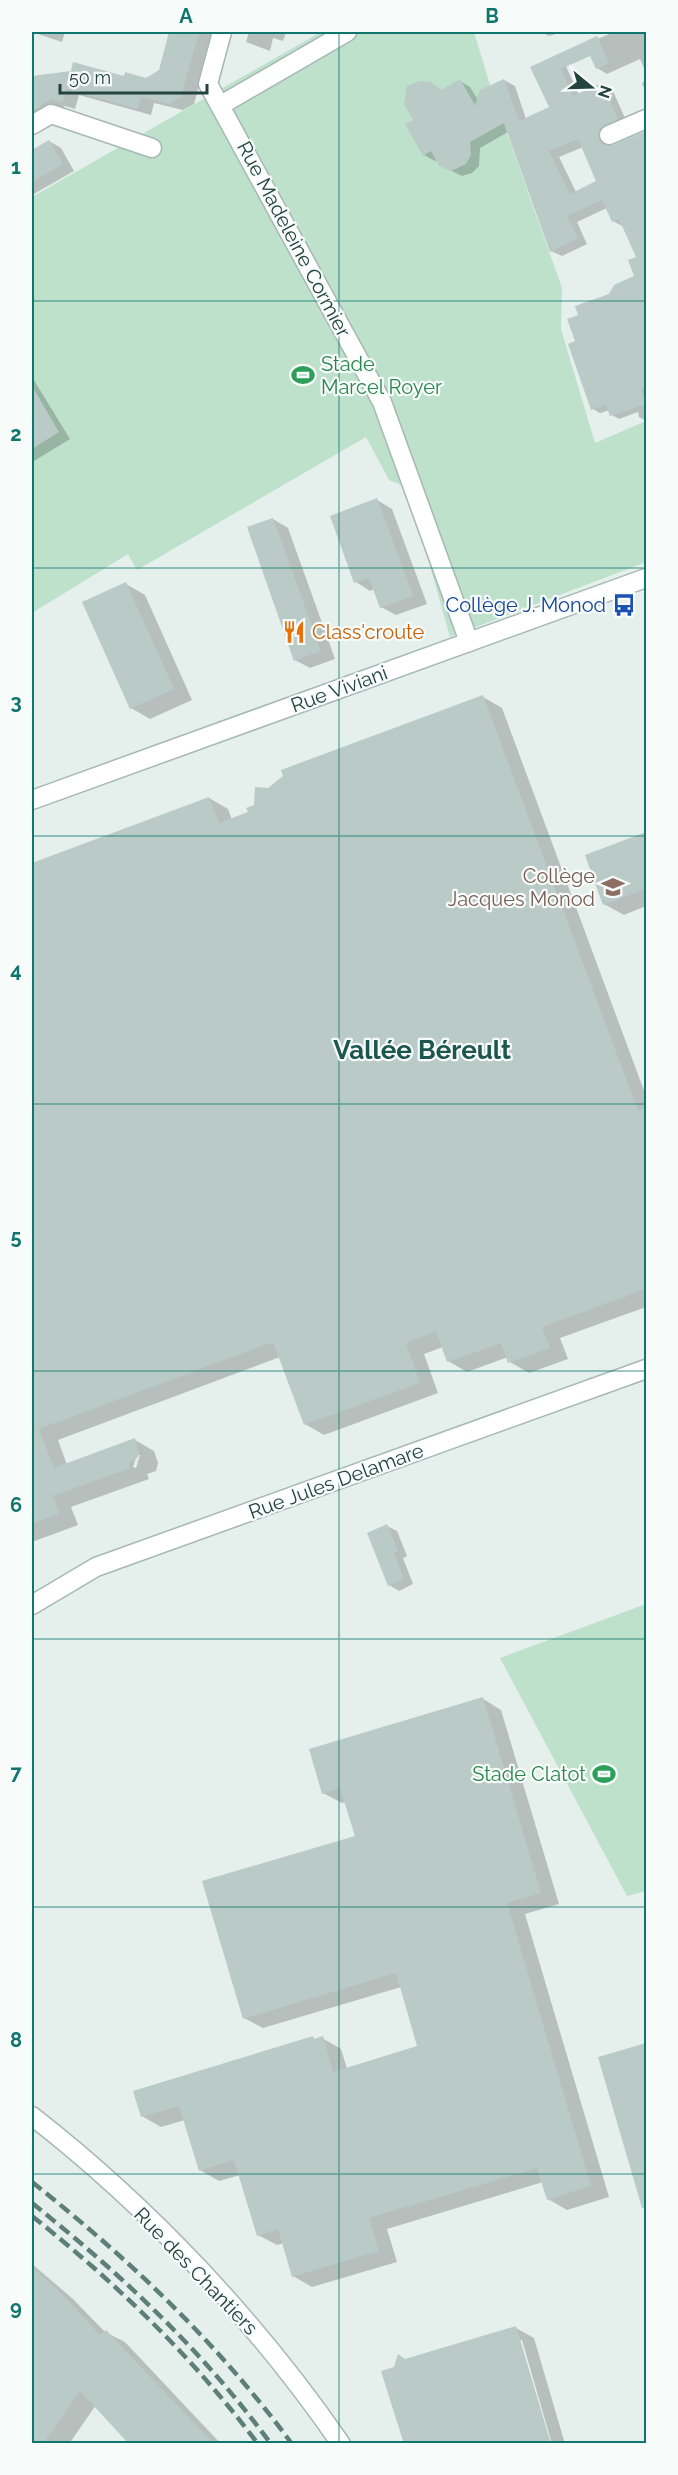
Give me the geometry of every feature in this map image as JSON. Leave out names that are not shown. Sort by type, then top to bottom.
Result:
[{"type":"street","name":"Rue Madeleine Cormier","points":[[222,32],[208,84],[382,402],[469,642]]},
{"type":"street","points":[[221,105],[347,32]]},
{"type":"street","points":[[32,125],[51,114],[152,148]]},
{"type":"street","points":[[609,135],[646,118]]},
{"type":"street","name":"Rue Viviani","points":[[32,800],[646,578]]},
{"type":"street","name":"Rue Jules Delamare","points":[[32,1605],[96,1567],[646,1369]]},
{"type":"street","name":"Rue des Chantiers","points":[[32,2116],[108,2181],[195,2267],[285,2367],[341,2444]]},
{"type":"green space","name":"Stade Marcel Royer","points":[[321,32],[474,32],[490,85],[562,288],[561,329],[595,443],[646,421],[646,562],[450,637],[408,488],[389,480],[366,437],[137,570],[128,554],[32,613],[32,197]]},
{"type":"green space","name":"Stade Clatot","points":[[646,1604],[646,1891],[627,1896],[500,1658]]},
{"type":"building","points":[[169,32],[199,32],[181,97],[169,104],[141,97],[138,109],[66,89],[62,103],[51,99],[32,111],[32,76],[71,71],[73,62],[124,76],[125,72],[146,78],[159,70]]},
{"type":"building","points":[[597,36],[609,63],[596,69],[590,56],[561,69],[573,96],[602,83],[618,119],[600,129],[599,139],[603,144],[613,145],[646,131],[646,387],[641,389],[646,404],[610,416],[606,405],[591,410],[568,344],[575,341],[567,319],[578,315],[575,306],[609,294],[614,285],[634,276],[628,260],[636,257],[619,219],[612,222],[602,200],[567,216],[578,238],[550,252],[504,123],[470,142],[471,155],[466,164],[451,171],[439,166],[431,151],[423,156],[405,124],[413,120],[404,104],[407,86],[420,81],[431,82],[441,90],[460,79],[475,105],[480,90],[504,79],[519,121],[549,107],[530,67]],"holes":[[[578,139],[596,181],[570,194],[549,151]]]},
{"type":"building","points":[[49,140],[63,164],[32,182],[32,150]]},
{"type":"building","points":[[32,386],[59,432],[32,449]]},
{"type":"building","points":[[377,498],[413,596],[380,608],[369,578],[354,583],[330,516]]},
{"type":"building","points":[[273,518],[321,651],[294,661],[247,527]]},
{"type":"building","points":[[126,582],[174,689],[130,709],[82,602]]},
{"type":"building","points":[[483,695],[638,1111],[646,1108],[646,1289],[542,1327],[550,1348],[508,1363],[501,1343],[447,1362],[436,1331],[406,1343],[420,1383],[304,1425],[273,1342],[39,1429],[54,1468],[135,1438],[139,1452],[138,1457],[129,1463],[130,1468],[53,1496],[59,1514],[32,1524],[32,863],[209,797],[219,823],[248,812],[246,808],[254,805],[255,787],[268,788],[283,776],[281,770]]},
{"type":"building","points":[[646,832],[646,889],[603,905],[585,855]]},
{"type":"building","points":[[387,1524],[398,1551],[394,1553],[404,1579],[388,1586],[367,1533]]},
{"type":"building","points":[[483,1697],[541,1893],[507,1903],[591,2186],[547,2200],[537,2168],[369,2218],[379,2251],[292,2277],[278,2229],[257,2236],[234,2160],[199,2171],[179,2106],[141,2117],[133,2091],[313,2036],[314,2039],[323,2036],[333,2072],[417,2046],[396,1973],[243,2019],[202,1881],[355,1836],[340,1788],[322,1794],[309,1749]]},
{"type":"building","points":[[646,2043],[646,2207],[642,2208],[598,2057]]},
{"type":"building","points":[[32,2267],[55,2287],[100,2335],[106,2330],[214,2444],[129,2444],[80,2391],[43,2444],[32,2444]]},
{"type":"building","points":[[516,2326],[551,2444],[404,2444],[381,2371],[394,2367],[398,2354],[405,2359]]},
{"type":"railway","points":[[32,2182],[103,2241],[171,2304],[234,2371],[292,2444]]},
{"type":"railway","points":[[32,2203],[129,2286],[159,2315],[217,2377],[271,2444]]},
{"type":"railway","points":[[32,2216],[94,2268],[152,2322],[207,2381],[258,2444]]},
{"type":"place","name":"Stade Marcel Royer","points":[[303,375]]},
{"type":"place","name":"Collège J. Monod","points":[[624,605]]},
{"type":"place","name":"Class'croute","points":[[294,632]]},
{"type":"place","name":"Collège Jacques Monod","points":[[613,887]]},
{"type":"place","name":"Stade Clatot","points":[[604,1774]]},
{"type":"district","name":"Vallée Béreult","points":[[422,1050]]}]
